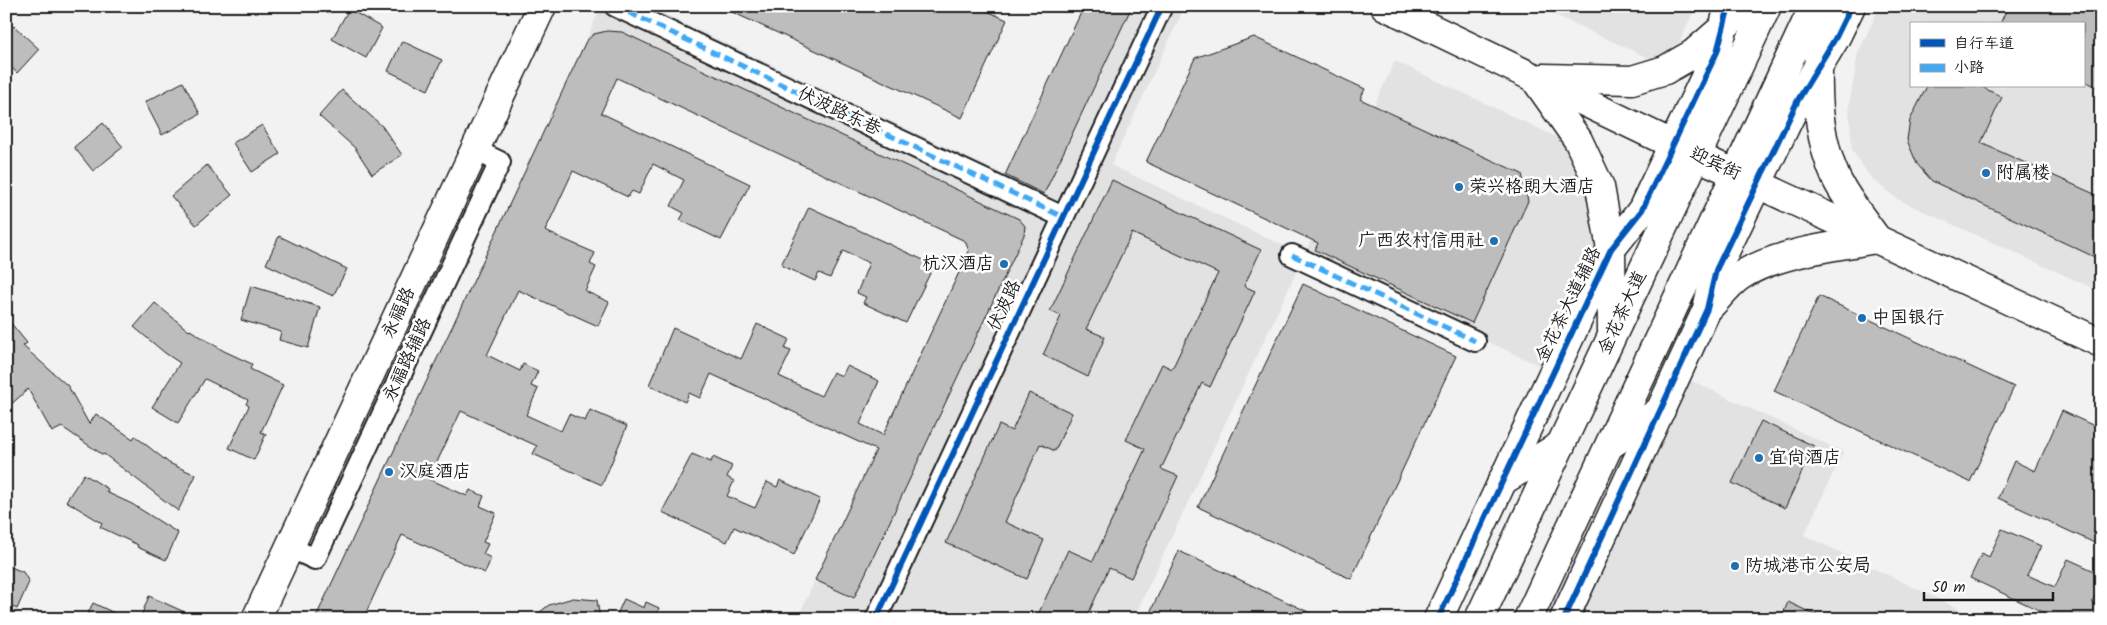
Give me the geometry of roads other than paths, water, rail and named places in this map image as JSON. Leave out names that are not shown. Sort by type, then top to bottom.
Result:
[{"type":"main road","name":"永福路","points":[[256,619],[542,6]]},
{"type":"main road","name":"迎宾街","points":[[1386,6],[1685,150],[2101,343]]},
{"type":"main road","points":[[1534,78],[1632,80],[1664,70],[1693,54],[1726,17],[1744,6]]},
{"type":"main road","name":"金花茶大道","points":[[1479,619],[1612,337],[1685,150],[1766,6]]},
{"type":"main road","points":[[1564,619],[1707,309],[1716,270],[1747,179],[1814,6]]},
{"type":"main road","points":[[1707,309],[1740,277],[1764,265],[1807,251],[1876,239],[1837,179],[1822,139],[1817,97],[1824,6]]},
{"type":"main road","points":[[1528,619],[1609,446],[1747,179],[1818,68],[1851,6]]},
{"type":"main road","name":"金花茶大道辅路","points":[[1438,619],[1611,250],[1685,150],[1717,52],[1726,17]]},
{"type":"main road","points":[[1534,78],[1578,140],[1600,187],[1611,250],[1612,337]]},
{"type":"main road","points":[[1609,446],[1661,410]]},
{"type":"main road","points":[[1502,482],[1561,445]]},
{"type":"street","name":"伏波路东巷","points":[[615,6],[1063,217]]},
{"type":"street","name":"伏波路","points":[[876,619],[1162,6]]},
{"type":"street","points":[[1292,255],[1475,341]]},
{"type":"place","name":"附属楼","points":[[1986,173]]},
{"type":"place","name":"荣兴格朗大酒店","points":[[1459,187]]},
{"type":"place","name":"广西农村信用社","points":[[1494,241]]},
{"type":"place","name":"杭汉酒店","points":[[1004,264]]},
{"type":"place","name":"中国银行","points":[[1862,318]]},
{"type":"place","name":"宜尚酒店","points":[[1759,458]]},
{"type":"place","name":"汉庭酒店","points":[[389,472]]},
{"type":"place","name":"防城港市公安局","points":[[1735,566]]}]
